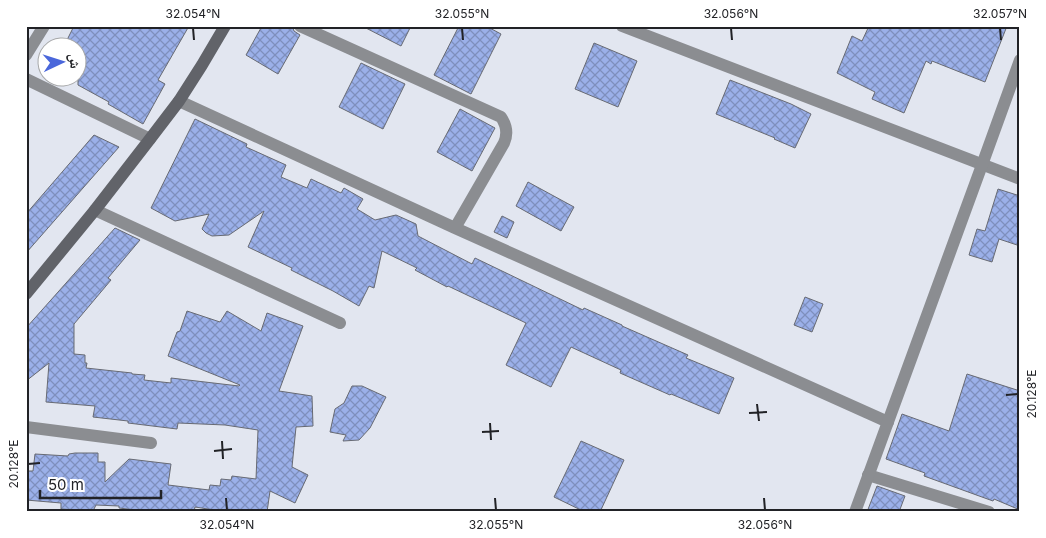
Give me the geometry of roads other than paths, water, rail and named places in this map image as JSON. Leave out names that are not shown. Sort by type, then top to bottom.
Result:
[{"type":"main road","points":[[26,294],[179,101],[225,26]]},
{"type":"street","points":[[26,55],[44,26]]},
{"type":"street","points":[[300,26],[501,117],[507,129],[507,137],[455,228]]},
{"type":"street","points":[[622,26],[1020,179]]},
{"type":"street","points":[[855,512],[1020,60]]},
{"type":"street","points":[[26,79],[150,139]]},
{"type":"street","points":[[179,101],[455,228],[888,422]]},
{"type":"street","points":[[94,210],[340,323]]},
{"type":"street","points":[[26,427],[151,443]]},
{"type":"street","points":[[868,475],[989,512]]}]
